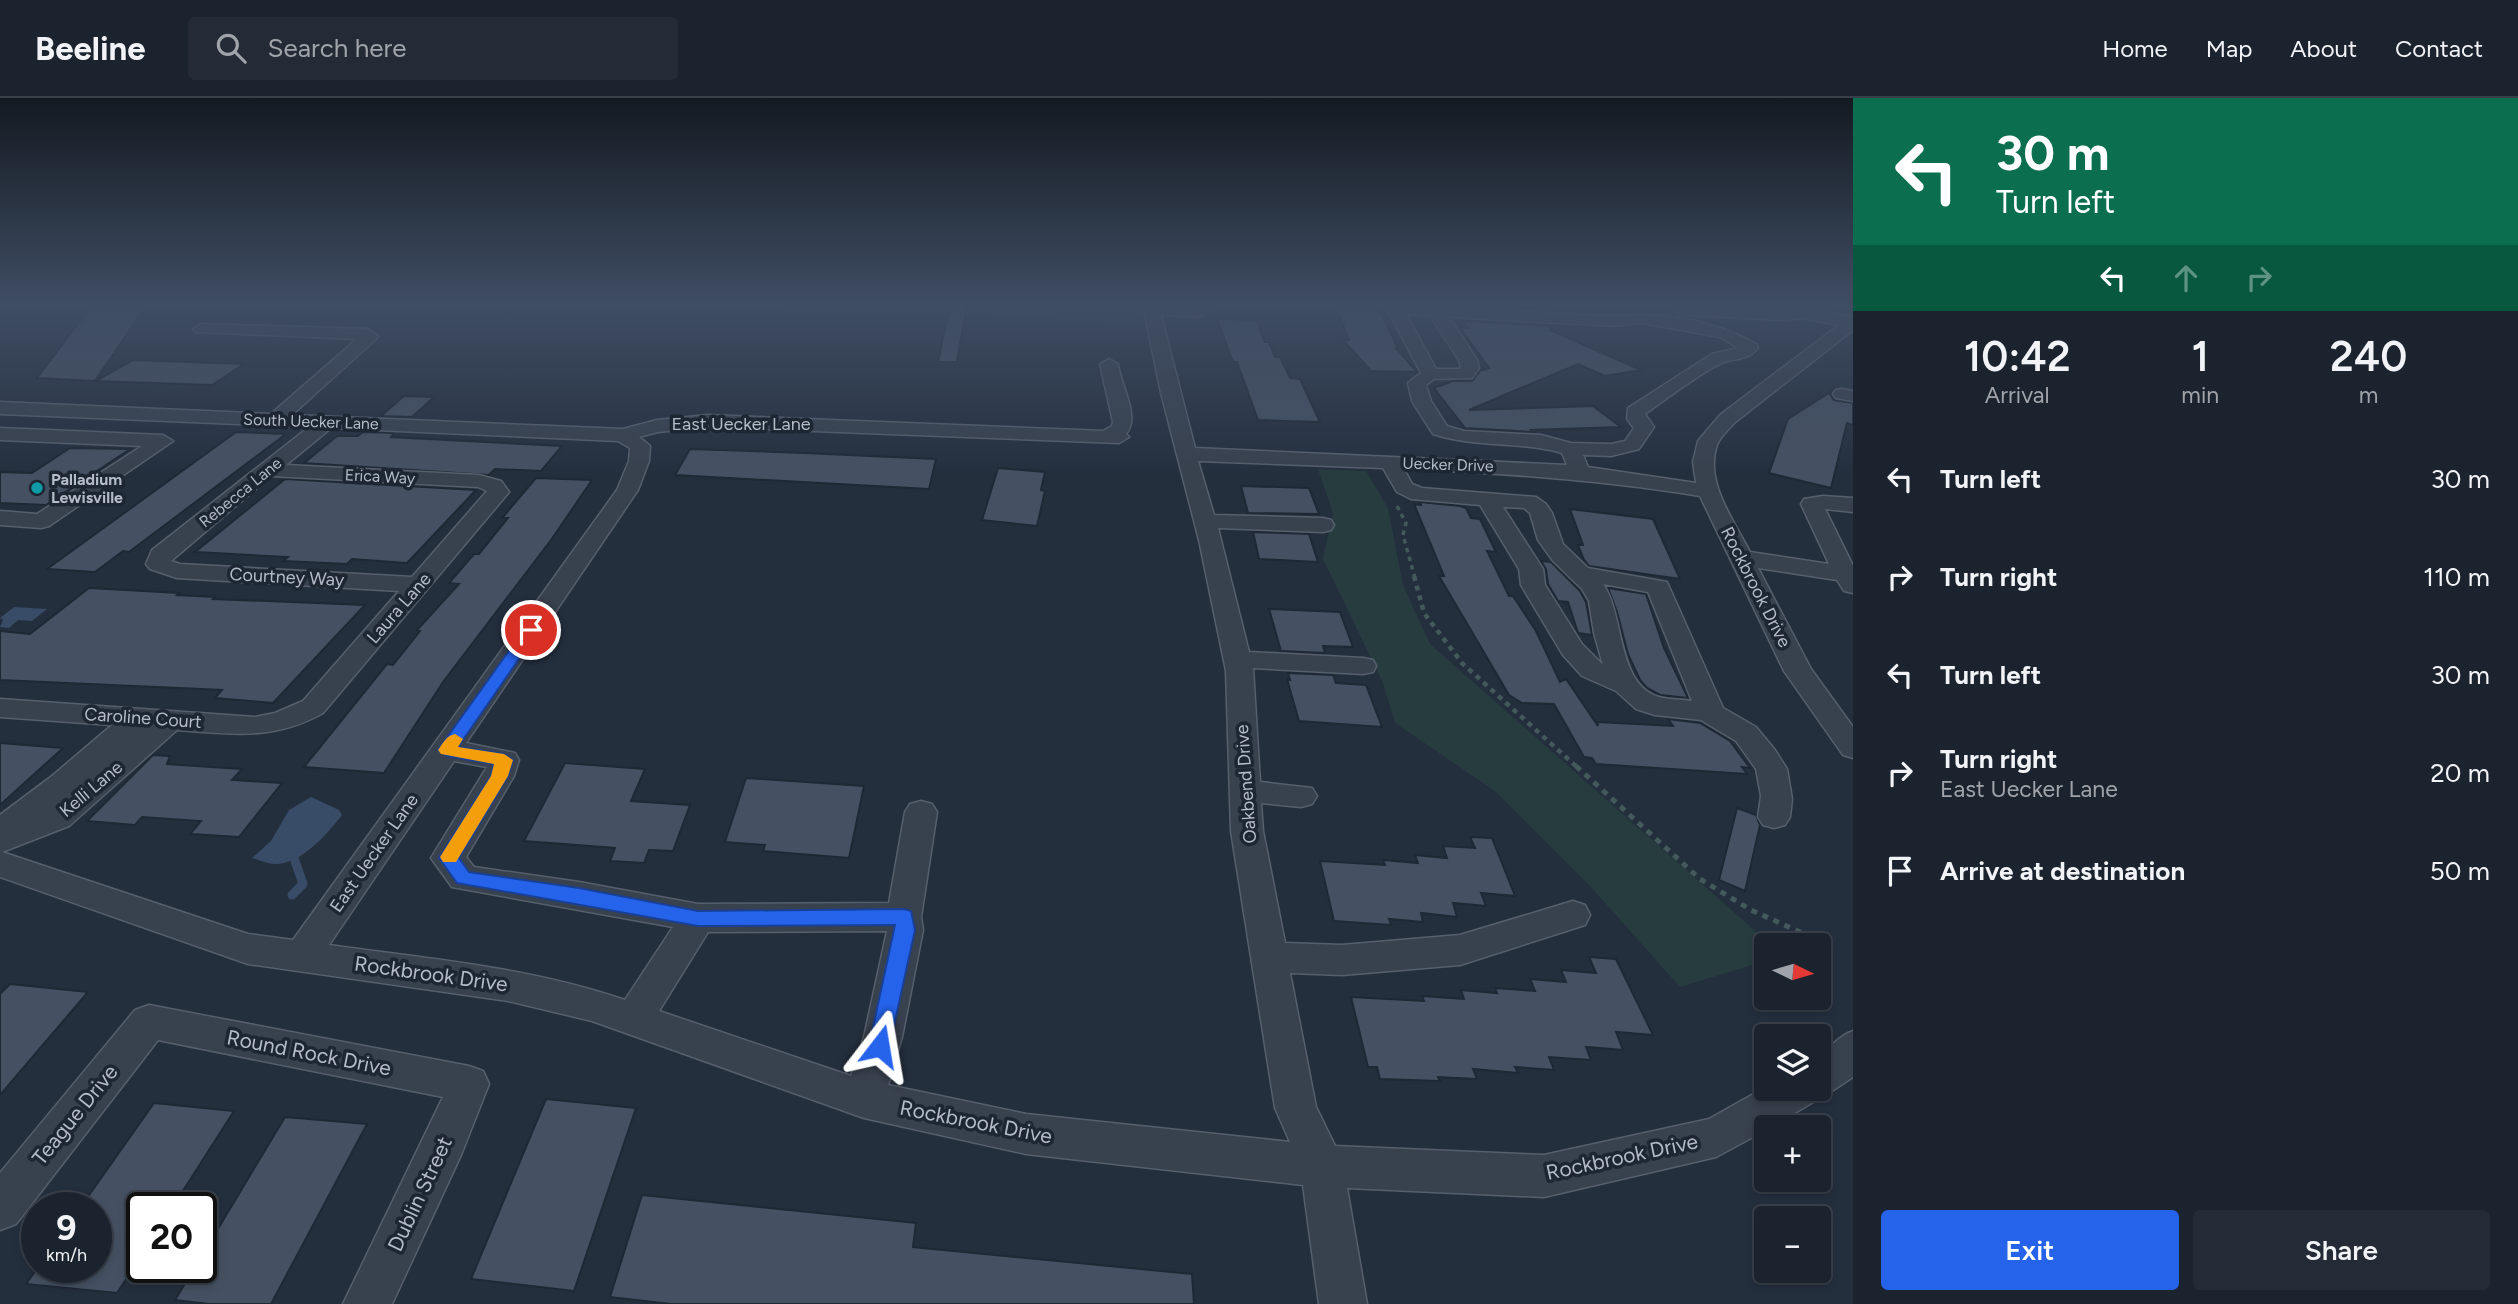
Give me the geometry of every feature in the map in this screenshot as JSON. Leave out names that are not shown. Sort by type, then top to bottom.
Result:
[{"type":"street","points":[[275,420],[341,361]]},
{"type":"street","name":"Oakbend Drive","points":[[1164,361],[1240,671],[1247,831],[1296,1108],[1322,1166],[1343,1304]]},
{"type":"street","points":[[1423,361],[1430,374]]},
{"type":"street","points":[[1467,361],[1470,368],[1466,374],[1430,374],[1418,383],[1420,399],[1440,430],[1462,437],[1541,441],[1571,449],[1611,450],[1632,445],[1644,427],[1636,419],[1635,412],[1713,361]]},
{"type":"street","name":"Rockbrook Drive","points":[[1802,361],[1727,419],[1708,441],[1703,462],[1708,491],[1798,671],[1853,748]]},
{"type":"street","name":"East Uecker Lane","points":[[623,435],[657,426],[708,421],[1113,436],[1121,429],[1124,419],[1112,385],[1109,364]]},
{"type":"street","name":"South Uecker Lane","points":[[2,399],[179,415],[623,435]]},
{"type":"street","points":[[179,415],[201,401]]},
{"type":"street","name":"Rebecca Lane","points":[[158,565],[160,555],[327,422]]},
{"type":"street","points":[[0,434],[163,441],[41,521],[0,518]]},
{"type":"street","name":"East Uecker Lane","points":[[302,956],[627,490],[639,461],[640,446],[623,435]]},
{"type":"street","points":[[1571,449],[1580,472]]},
{"type":"street","name":"Uecker Drive","points":[[1186,454],[1580,472],[1708,491]]},
{"type":"street","points":[[1381,462],[1404,488],[1419,494],[1528,502],[1538,506],[1543,513],[1544,529],[1550,541],[1566,561],[1590,581],[1601,602],[1605,629],[1625,685],[1641,703],[1711,713],[1735,724],[1759,749],[1771,768],[1777,794],[1774,817]]},
{"type":"street","name":"Erica Way","points":[[266,470],[479,481],[494,485]]},
{"type":"street","name":"Laura Lane","points":[[285,720],[313,707],[494,497],[498,492],[494,485]]},
{"type":"street","points":[[1488,500],[1526,560],[1531,569],[1533,585],[1572,649],[1592,670],[1625,685]]},
{"type":"street","points":[[1849,580],[1812,503],[1853,505]]},
{"type":"street","points":[[1205,521],[1323,525]]},
{"type":"street","points":[[1740,558],[1849,580]]},
{"type":"street","name":"Courtney Way","points":[[158,565],[168,570],[419,585]]},
{"type":"street","points":[[1582,574],[1658,587],[1711,713]]},
{"type":"street","points":[[1237,659],[1363,666]]},
{"type":"street","name":"Caroline Court","points":[[0,708],[255,726],[285,720]]},
{"type":"street","name":"Kelli Lane","points":[[0,831],[63,783],[138,717]]},
{"type":"street","name":"Kelli Lane","points":[[0,841],[58,818],[170,720]]},
{"type":"street","points":[[447,750],[504,760],[499,776],[449,858],[464,878],[579,895],[698,918],[904,917]]},
{"type":"street","points":[[1245,790],[1301,796]]},
{"type":"street","points":[[864,1099],[883,1037],[905,930],[904,917],[921,812]]},
{"type":"street","name":"Rockbrook Drive","points":[[0,864],[248,949],[509,985],[593,1005],[864,1099],[1026,1134],[1322,1166],[1544,1177],[1716,1137],[1778,1101]]},
{"type":"street","points":[[1270,957],[1342,960],[1460,950],[1573,915]]},
{"type":"street","points":[[633,1019],[698,918]]},
{"type":"street","name":"Round Rock Drive","points":[[149,1022],[469,1084]]},
{"type":"street","name":"Teague Drive","points":[[0,1208],[149,1022]]},
{"type":"street","points":[[1831,1069],[1842,1062],[1853,1048]]},
{"type":"street","name":"Dublin Street","points":[[367,1304],[446,1141],[469,1084]]},
{"type":"path","points":[[1381,462],[1406,523],[1403,535],[1424,613],[1434,630],[1462,663],[1700,879],[1751,911],[1802,933]]},
{"type":"green space","points":[[1318,469],[1366,471],[1388,508],[1403,585],[1430,644],[1758,933],[1754,933],[1754,964],[1680,987],[1591,887],[1495,791],[1395,723],[1383,683],[1323,559],[1333,513]]},
{"type":"water","points":[[14,607],[47,609],[32,621],[18,620],[9,628],[0,627],[3,620],[0,618]]},
{"type":"water","points":[[311,797],[339,810],[342,815],[321,839],[303,854],[284,863],[272,864],[252,858],[271,841],[289,810]]},
{"type":"building","points":[[50,361],[108,361],[95,381],[37,378]]},
{"type":"building","points":[[131,361],[244,364],[212,385],[96,381]]},
{"type":"building","points":[[1282,361],[1290,378],[1300,379],[1320,422],[1258,420],[1237,362],[1233,362]]},
{"type":"building","points":[[1362,361],[1408,361],[1417,372],[1371,371]]},
{"type":"building","points":[[1484,361],[1621,361],[1641,370],[1605,376],[1578,364],[1469,410],[1593,406],[1621,427],[1531,430],[1533,432],[1465,428],[1434,388],[1453,381],[1472,381],[1480,371],[1489,368]]},
{"type":"building","points":[[1832,391],[1830,394],[1834,400],[1853,403],[1853,425],[1847,423],[1831,488],[1769,473],[1788,419]]},
{"type":"building","points":[[404,396],[434,397],[412,417],[381,416]]},
{"type":"building","points":[[236,432],[286,434],[129,552],[123,551],[95,572],[47,569]]},
{"type":"building","points":[[363,432],[394,433],[391,437],[562,446],[541,471],[495,469],[489,475],[304,463],[337,436],[358,436]]},
{"type":"building","name":"Palladium Lewisville","points":[[70,448],[130,449],[46,505],[0,503],[0,472],[32,473]]},
{"type":"building","points":[[690,449],[936,459],[929,489],[675,475]]},
{"type":"building","points":[[998,468],[1045,472],[1041,490],[1045,491],[1037,526],[982,520]]},
{"type":"building","points":[[536,478],[592,480],[551,540],[443,682],[384,773],[304,767],[387,664],[393,665],[420,631],[417,630],[459,584],[449,583],[474,554],[479,554],[508,518],[502,518]]},
{"type":"building","points":[[285,479],[476,490],[407,563],[352,559],[347,564],[283,561],[288,557],[195,552]]},
{"type":"building","points":[[1241,486],[1309,488],[1319,514],[1248,513]]},
{"type":"building","points":[[1420,502],[1460,506],[1466,508],[1471,518],[1480,519],[1496,552],[1487,551],[1509,596],[1513,596],[1536,631],[1560,682],[1566,679],[1598,726],[1597,722],[1673,726],[1668,719],[1700,723],[1730,741],[1750,768],[1742,767],[1747,774],[1596,764],[1592,758],[1584,757],[1554,704],[1522,703],[1509,695],[1439,576],[1444,576],[1414,504],[1421,505]]},
{"type":"building","points":[[1570,509],[1653,519],[1680,579],[1589,566],[1578,545],[1583,545]]},
{"type":"building","points":[[1253,532],[1309,534],[1318,562],[1259,559]]},
{"type":"building","points":[[1541,561],[1551,562],[1580,591],[1586,602],[1592,635],[1578,633],[1568,602],[1558,601],[1548,584],[1546,569]]},
{"type":"building","points":[[89,588],[179,593],[177,595],[215,597],[213,599],[365,605],[273,703],[215,698],[222,690],[0,680],[0,631],[30,634]]},
{"type":"building","points":[[1608,588],[1646,594],[1664,648],[1688,698],[1660,695],[1647,688],[1640,680],[1628,654]]},
{"type":"building","points":[[1269,609],[1340,612],[1353,647],[1323,646],[1325,653],[1281,651]]},
{"type":"building","points":[[1288,673],[1333,675],[1336,683],[1366,685],[1382,727],[1299,721],[1287,679],[1290,680]]},
{"type":"building","points":[[0,743],[63,748],[0,805]]},
{"type":"building","points":[[153,755],[170,756],[167,764],[242,769],[232,780],[282,783],[239,837],[190,834],[201,821],[142,817],[135,825],[87,821]]},
{"type":"building","points":[[565,763],[645,769],[631,801],[690,805],[673,851],[649,850],[644,863],[610,861],[615,848],[524,841]]},
{"type":"building","points":[[746,778],[864,786],[849,858],[763,851],[765,845],[725,842]]},
{"type":"building","points":[[1737,808],[1756,815],[1760,825],[1745,891],[1719,880]]},
{"type":"building","points":[[1470,837],[1492,838],[1515,896],[1481,893],[1486,906],[1453,903],[1457,917],[1421,913],[1423,922],[1389,919],[1391,925],[1334,921],[1320,861],[1385,865],[1383,860],[1418,863],[1415,855],[1447,858],[1443,846],[1475,848]]},
{"type":"building","points":[[1589,957],[1616,959],[1653,1035],[1616,1032],[1623,1050],[1586,1047],[1591,1060],[1549,1057],[1554,1070],[1515,1067],[1518,1073],[1473,1069],[1477,1079],[1380,1079],[1377,1067],[1368,1067],[1351,997],[1424,1001],[1422,996],[1464,999],[1461,990],[1497,993],[1495,988],[1535,991],[1530,979],[1566,982],[1561,970],[1596,973]]},
{"type":"building","points":[[10,984],[88,992],[0,1095],[0,994]]},
{"type":"building","points":[[546,1099],[636,1108],[574,1291],[471,1279]]},
{"type":"building","points":[[154,1103],[234,1111],[182,1192],[126,1192],[126,1279],[117,1293],[26,1284],[112,1283],[112,1192],[91,1192]]},
{"type":"building","points":[[285,1117],[367,1124],[271,1304],[209,1304],[175,1300],[185,1283],[217,1283],[217,1230]]},
{"type":"building","points":[[642,1195],[916,1223],[913,1247],[1192,1274],[1194,1304],[671,1304],[610,1297]]},
{"type":"waterway","points":[[292,895],[303,884],[294,858]]},
{"type":"slow traffic","points":[[449,857],[499,776],[504,760],[447,750],[455,739]]},
{"type":"place","name":"Palladium Lewisville","points":[[37,488]]},
{"type":"route","points":[[531,630],[447,750],[504,760],[499,776],[449,858],[464,878],[579,895],[698,918],[904,917],[905,930],[880,1046]]}]
